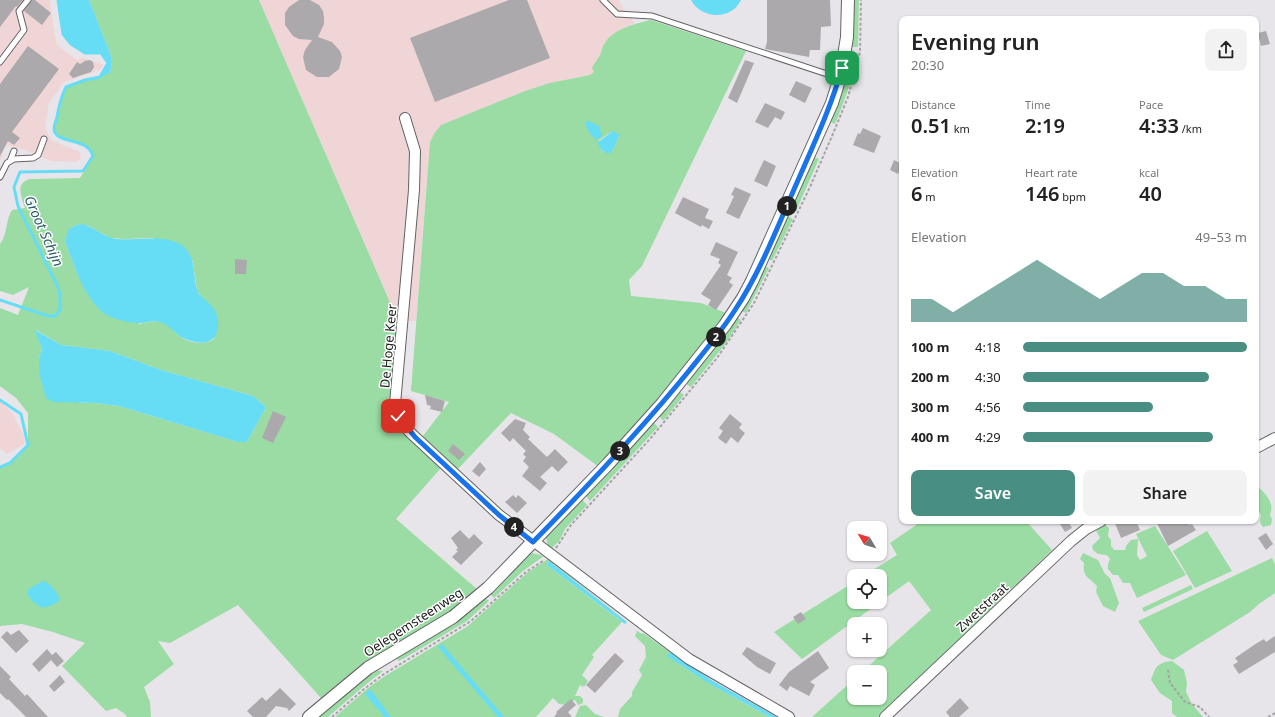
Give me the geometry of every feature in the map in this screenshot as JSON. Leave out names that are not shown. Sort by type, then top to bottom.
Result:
[{"type":"street","name":"Oelegemsteenweg","points":[[309,717],[368,668],[453,617],[488,588],[608,464],[649,419],[712,342],[735,311],[752,281],[781,220],[832,103],[840,78],[847,37],[848,0]]},
{"type":"street","name":"De Hoge Keer","points":[[405,118],[415,151],[414,190],[396,410],[402,423],[415,437],[499,515],[550,555],[689,659],[789,717]]},
{"type":"street","points":[[1259,446],[1275,438]]},
{"type":"street","name":"Zwetstraat","points":[[885,717],[1071,541],[1086,529],[1095,524]]},
{"type":"lane","points":[[0,62],[24,30],[19,11],[28,0]]},
{"type":"lane","points":[[603,0],[617,14],[652,16],[840,78]]},
{"type":"lane","points":[[0,177],[7,163],[14,158],[33,158],[38,155],[44,139]]},
{"type":"lane","points":[[10,161],[14,150]]},
{"type":"path","points":[[332,717],[364,688],[384,674],[471,621],[526,572],[550,555],[571,525],[646,444],[729,342],[754,303],[826,151],[848,97],[860,52],[861,0]]},
{"type":"path","points":[[1168,670],[1170,683],[1185,702],[1200,707],[1209,717]]},
{"type":"path","points":[[1268,717],[1275,713]]},
{"type":"shaded area","points":[[0,0],[50,0],[57,45],[77,60],[83,58],[102,64],[103,66],[100,70],[64,82],[49,103],[45,127],[48,134],[51,140],[80,152],[81,158],[76,162],[51,161],[25,150],[6,145],[0,161]]},
{"type":"shaded area","points":[[259,0],[619,0],[621,5],[635,23],[623,29],[604,43],[594,72],[590,75],[525,91],[442,125],[435,132],[430,142],[416,321],[398,321]]},
{"type":"shaded area","points":[[0,401],[12,413],[24,436],[25,444],[7,454],[0,448]]},
{"type":"green space","points":[[89,0],[259,0],[398,321],[387,420],[395,424],[416,445],[449,402],[411,391],[430,142],[435,132],[441,125],[525,91],[550,83],[590,75],[594,72],[592,68],[600,55],[603,46],[609,38],[619,30],[639,23],[651,20],[746,51],[642,266],[629,280],[631,296],[701,303],[726,313],[647,413],[599,467],[554,434],[511,413],[456,471],[440,469],[396,519],[478,590],[455,609],[363,664],[321,698],[238,605],[170,643],[158,641],[174,664],[144,687],[150,702],[151,717],[127,717],[116,708],[106,711],[62,666],[85,643],[53,632],[22,624],[0,626],[0,467],[10,463],[28,445],[28,413],[16,398],[0,386],[0,308],[18,315],[29,287],[13,295],[0,291],[0,244],[3,240],[8,219],[12,210],[25,208],[20,190],[25,181],[30,179],[80,178],[93,156],[90,150],[85,146],[60,137],[56,134],[54,126],[60,102],[66,87],[110,73],[112,62],[110,53]],"holes":[[[611,132],[619,136],[613,150],[604,152],[600,149],[599,140]],[[79,224],[89,226],[110,238],[152,238],[188,251],[193,262],[197,291],[204,299],[214,339],[200,343],[191,342],[182,338],[164,322],[154,321],[140,324],[85,288],[76,271],[65,241],[71,228]],[[36,330],[61,345],[110,351],[161,370],[253,396],[266,407],[247,442],[238,442],[119,406],[79,403],[39,358],[42,349]]]},
{"type":"green space","points":[[853,0],[859,0],[858,47],[851,47]]},
{"type":"green space","points":[[850,56],[856,57],[842,108],[835,124],[830,122]]},
{"type":"green space","points":[[814,157],[819,159],[796,211],[791,209]]},
{"type":"green space","points":[[788,216],[793,219],[772,261],[768,259]]},
{"type":"green space","points":[[764,266],[769,268],[746,313],[741,311]]},
{"type":"green space","points":[[737,317],[741,320],[726,343],[691,387],[685,383]]},
{"type":"green space","points":[[679,391],[684,395],[664,420],[662,420],[659,415]]},
{"type":"green space","points":[[653,422],[658,427],[590,501],[585,495]]},
{"type":"green space","points":[[1259,488],[1270,502],[1270,515],[1272,519],[1271,525],[1263,527],[1260,520],[1261,515],[1259,511]]},
{"type":"green space","points":[[582,499],[587,505],[565,529],[559,541],[551,549],[548,547],[546,537]]},
{"type":"green space","points":[[918,524],[1029,524],[1052,550],[878,717],[812,717],[847,685],[847,705],[887,705],[887,665],[870,665],[879,657],[887,657],[887,650],[931,610],[909,581],[887,597],[887,569],[874,569],[897,555],[890,543]]},
{"type":"green space","points":[[1104,524],[1109,528],[1108,536],[1114,550],[1125,550],[1126,546],[1131,540],[1138,539],[1137,555],[1140,560],[1147,556],[1136,534],[1155,526],[1186,575],[1137,598],[1130,583],[1123,583],[1118,575],[1113,575],[1108,569],[1110,559],[1107,555],[1098,554],[1093,550],[1092,546],[1100,538],[1095,528]]},
{"type":"green space","points":[[1207,531],[1232,571],[1195,588],[1173,551]]},
{"type":"green space","points":[[532,553],[544,556],[523,571],[494,598],[489,593],[529,554]]},
{"type":"green space","points":[[1083,553],[1098,560],[1105,574],[1110,578],[1119,603],[1115,612],[1103,606],[1096,592],[1097,586],[1085,574],[1084,563],[1080,559]]},
{"type":"green space","points":[[1272,558],[1275,564],[1275,593],[1250,612],[1173,660],[1161,655],[1138,621]]},
{"type":"green space","points":[[548,559],[628,622],[549,561],[547,565],[622,622],[592,655],[594,657],[582,675],[588,681],[584,687],[580,685],[575,696],[580,696],[583,699],[583,703],[578,705],[575,700],[565,705],[559,704],[553,698],[536,717],[335,717],[368,688],[385,676],[468,626],[527,573]]},
{"type":"green space","points":[[1191,585],[1193,589],[1144,612],[1142,608]]},
{"type":"green space","points":[[847,586],[847,609],[870,609],[859,617],[847,617],[847,626],[802,659],[774,632]]},
{"type":"green space","points":[[485,598],[489,601],[467,621],[398,661],[397,656]]},
{"type":"green space","points":[[637,631],[642,634],[643,633],[670,652],[668,656],[693,673],[770,717],[618,717],[620,709],[632,696],[632,692],[642,675],[639,670],[646,657],[645,646],[635,636]]},
{"type":"green space","points":[[1172,661],[1184,670],[1187,683],[1186,692],[1192,704],[1203,717],[1177,717],[1172,713],[1172,701],[1160,693],[1151,680],[1154,671],[1160,664]]},
{"type":"green space","points":[[375,670],[383,671],[328,717],[317,717]]},
{"type":"green space","points":[[586,705],[595,714],[604,717],[575,717],[580,706]]},
{"type":"water","points":[[58,0],[89,0],[110,53],[112,62],[110,73],[100,77],[108,63],[101,54],[85,53],[71,44],[63,34]]},
{"type":"water","points":[[691,0],[741,0],[730,12],[716,15],[702,11]]},
{"type":"water","points":[[588,121],[599,126],[602,136],[596,140],[586,127],[585,122]]},
{"type":"water","points":[[613,131],[620,135],[613,150],[608,154],[600,149],[598,142]]},
{"type":"water","points":[[79,224],[89,226],[106,236],[116,239],[154,238],[181,244],[187,250],[192,260],[199,294],[213,308],[217,316],[218,326],[217,333],[214,338],[205,342],[193,342],[181,337],[168,326],[157,321],[137,323],[114,318],[104,314],[94,304],[84,287],[75,269],[65,241],[69,229]]},
{"type":"water","points":[[35,330],[61,345],[110,351],[161,370],[253,396],[266,407],[247,442],[238,442],[119,406],[95,403],[53,402],[46,398],[39,373],[39,358],[42,349]]},
{"type":"water","points":[[549,561],[627,622],[625,624],[547,565]]},
{"type":"water","points":[[43,581],[53,589],[60,600],[53,605],[42,608],[32,601],[27,593],[30,588]]},
{"type":"water","points":[[442,644],[504,717],[498,717],[438,647]]},
{"type":"water","points":[[670,652],[713,681],[777,717],[770,717],[710,684],[667,656]]},
{"type":"water","points":[[370,689],[391,717],[385,717],[365,694]]},
{"type":"building","points":[[0,0],[23,0],[17,7],[16,6],[0,27]]},
{"type":"building","points":[[32,0],[35,0],[51,13],[42,25],[24,11]]},
{"type":"building","points":[[299,0],[310,0],[319,5],[323,11],[324,24],[318,37],[332,42],[340,51],[342,57],[339,69],[329,77],[317,77],[306,70],[303,57],[305,50],[312,40],[299,39],[293,36],[285,25],[285,13],[289,7]]},
{"type":"building","points":[[509,0],[527,0],[550,58],[435,102],[410,38]]},
{"type":"building","points":[[767,0],[830,0],[831,26],[821,27],[820,50],[810,50],[809,57],[765,49],[767,42]]},
{"type":"building","points":[[1266,31],[1270,44],[1261,46],[1259,33]]},
{"type":"building","points":[[28,46],[59,69],[12,132],[20,138],[14,145],[8,141],[0,156],[0,84]]},
{"type":"building","points":[[90,60],[93,62],[94,67],[91,72],[73,78],[69,74],[77,62],[80,64]]},
{"type":"building","points":[[745,60],[754,63],[737,103],[728,98]]},
{"type":"building","points":[[796,81],[812,88],[805,103],[789,95]]},
{"type":"building","points":[[765,103],[785,112],[781,120],[775,117],[768,128],[755,122]]},
{"type":"building","points":[[863,128],[881,136],[874,153],[853,145],[858,133],[860,134]]},
{"type":"building","points":[[764,160],[776,166],[767,187],[754,181]]},
{"type":"building","points":[[894,160],[899,162],[898,174],[890,170]]},
{"type":"building","points":[[735,187],[751,194],[739,219],[726,213],[734,196],[731,195]]},
{"type":"building","points":[[683,197],[709,209],[705,218],[713,221],[709,229],[702,225],[701,227],[675,213]]},
{"type":"building","points":[[716,242],[738,252],[727,275],[732,278],[729,282],[733,285],[716,310],[708,305],[711,300],[701,294],[721,265],[718,263],[720,259],[710,255]]},
{"type":"building","points":[[235,259],[247,260],[246,274],[235,274]]},
{"type":"building","points":[[425,395],[445,401],[442,412],[430,409],[431,406],[427,405]]},
{"type":"building","points":[[273,411],[286,417],[273,443],[262,438]]},
{"type":"building","points":[[730,414],[742,424],[739,428],[745,433],[738,443],[731,437],[726,444],[718,438],[723,431],[719,428]]},
{"type":"building","points":[[515,419],[526,423],[523,430],[530,437],[528,439],[547,457],[555,449],[568,462],[558,472],[552,466],[540,477],[547,483],[540,491],[522,476],[529,467],[523,461],[526,457],[523,454],[526,451],[513,438],[510,442],[501,433]]},
{"type":"building","points":[[453,444],[465,454],[459,460],[448,451]]},
{"type":"building","points":[[480,462],[486,469],[479,477],[472,471]]},
{"type":"building","points":[[513,495],[516,498],[518,495],[527,503],[517,513],[505,502]]},
{"type":"building","points":[[1060,524],[1070,524],[1072,528],[1065,532]]},
{"type":"building","points":[[1115,524],[1137,524],[1140,530],[1121,538]]},
{"type":"building","points":[[1157,524],[1192,524],[1196,530],[1168,546]]},
{"type":"building","points":[[460,530],[469,539],[474,534],[483,543],[461,565],[452,557],[458,551],[456,550],[458,548],[451,538]]},
{"type":"building","points":[[1266,533],[1273,544],[1266,550],[1258,538]]},
{"type":"building","points":[[801,612],[806,619],[798,624],[793,617]]},
{"type":"building","points":[[19,630],[29,641],[16,653],[1,637],[7,631],[11,635]]},
{"type":"building","points":[[1275,636],[1275,652],[1239,674],[1233,665],[1238,662],[1235,658],[1264,639],[1266,642]]},
{"type":"building","points":[[747,647],[776,663],[770,674],[757,667],[742,654]]},
{"type":"building","points":[[47,649],[52,655],[56,652],[64,661],[57,667],[51,660],[39,672],[32,664]]},
{"type":"building","points":[[818,651],[829,668],[810,682],[815,685],[809,696],[790,686],[787,691],[779,685],[789,672]]},
{"type":"building","points":[[615,653],[624,661],[595,693],[586,685]]},
{"type":"building","points":[[0,666],[11,677],[9,679],[25,696],[27,694],[48,717],[26,717],[0,693]]},
{"type":"building","points":[[60,675],[65,682],[54,692],[49,686]]},
{"type":"building","points":[[280,688],[296,704],[289,711],[287,708],[276,706],[266,717],[253,717],[247,711],[262,697],[266,701]]},
{"type":"building","points":[[960,698],[969,708],[959,717],[950,717],[946,712]]},
{"type":"building","points":[[571,699],[576,705],[568,712],[572,717],[554,717],[557,713],[556,712]]},
{"type":"waterway","name":"Groot Schijn","points":[[0,300],[48,316],[55,316],[60,310],[60,295],[58,287],[18,206],[14,187],[20,172],[83,171],[93,156],[90,150],[85,146],[60,137],[56,134],[54,126],[60,102],[66,87],[85,80],[100,77],[108,63],[101,53],[85,53],[71,44],[63,34],[58,0]]},
{"type":"waterway","name":"Groot Schijn","points":[[0,400],[21,414],[28,445],[10,463],[0,467]]},
{"type":"route","points":[[398,416],[402,423],[415,437],[499,515],[533,542],[608,464],[662,404],[735,311],[752,281],[781,220],[832,103],[842,68]]}]
